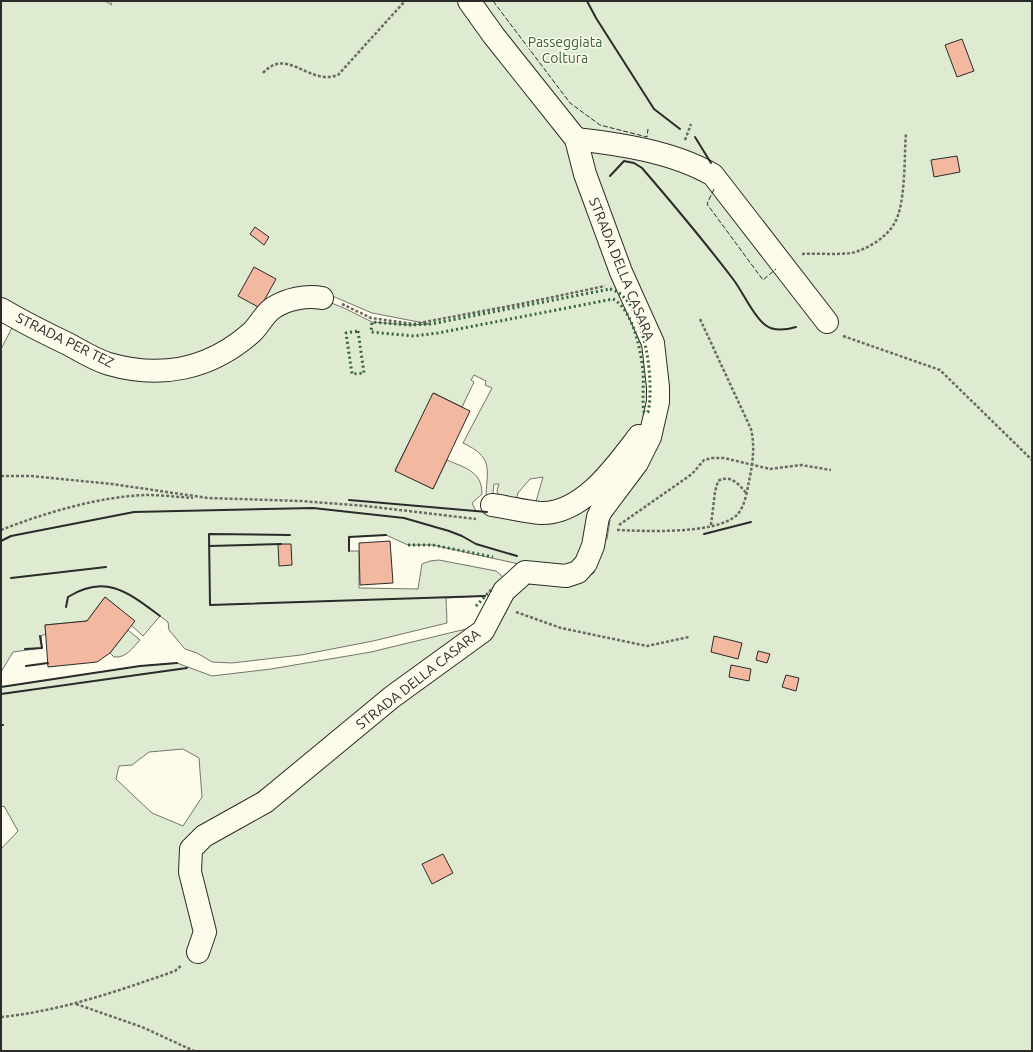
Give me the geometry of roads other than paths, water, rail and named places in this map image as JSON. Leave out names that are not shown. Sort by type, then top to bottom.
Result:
[{"type":"street","name":"STRADA DELLA CASARA","points":[[198,952],[205,932],[190,872],[191,849],[204,836],[264,802],[392,697],[482,631],[504,590],[525,572],[566,576],[578,572],[586,563],[593,546],[601,510],[644,452],[650,437],[656,414],[658,388],[653,343],[621,272],[585,174],[576,139],[494,36],[469,1]]},
{"type":"street","points":[[576,139],[610,143],[678,159],[713,175],[827,322]]},
{"type":"street","name":"STRADA PER TEZ","points":[[1,309],[30,326],[108,363],[131,369],[152,372],[185,368],[202,362],[234,346],[251,332],[272,308],[294,299],[312,296],[322,298]]},
{"type":"street","points":[[486,512],[540,513],[563,510],[581,500],[596,487],[627,452],[656,414]]},
{"type":"park label","name":"Passeggiata Coltura","points":[[565,50]]}]
